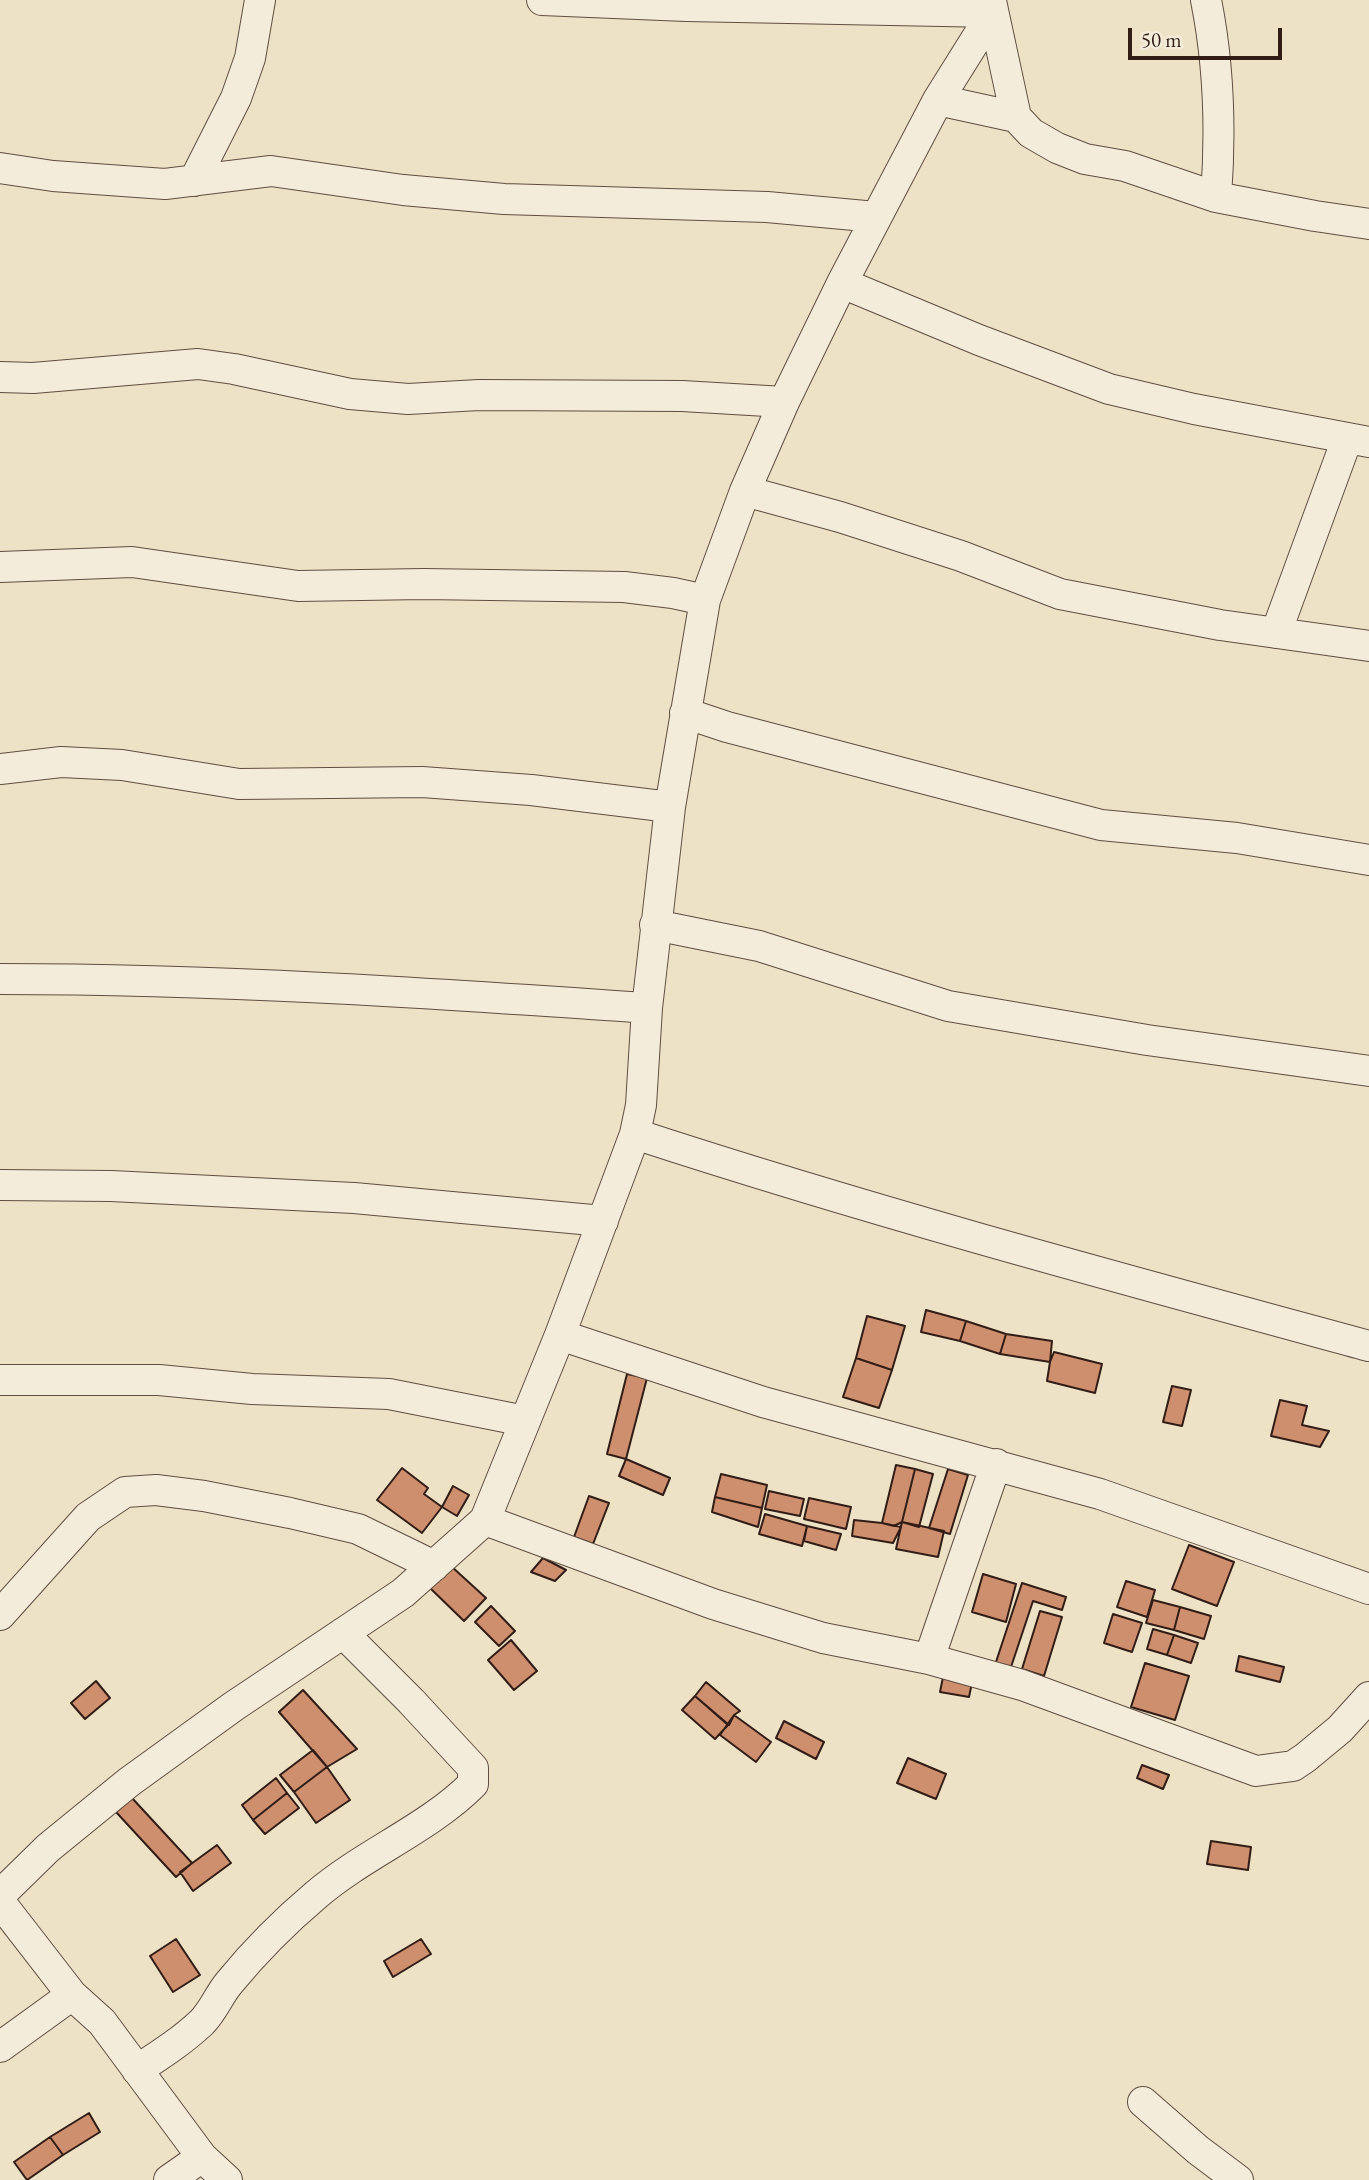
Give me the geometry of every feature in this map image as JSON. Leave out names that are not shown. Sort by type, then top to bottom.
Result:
[{"type":"street","points":[[194,181],[236,98],[250,58],[260,0]]},
{"type":"street","points":[[542,0],[686,6],[992,6]]},
{"type":"street","points":[[1206,0],[1219,106],[1220,148],[1216,197]]},
{"type":"street","points":[[0,1895],[48,1848],[129,1782],[234,1706],[403,1592],[485,1520],[560,1335],[635,1134],[640,1105],[655,925],[670,807],[705,600],[745,491],[783,402],[876,217],[992,6]]},
{"type":"street","points":[[992,6],[1016,117],[1031,133],[1057,148],[1085,159],[1125,166],[1216,197],[1369,224]]},
{"type":"street","points":[[938,100],[1016,117]]},
{"type":"street","points":[[0,168],[53,176],[165,184],[271,171],[403,190],[504,200],[767,207],[876,217]]},
{"type":"street","points":[[842,283],[979,340],[1108,389],[1358,441],[1276,633]]},
{"type":"street","points":[[0,377],[33,378],[198,364],[350,394],[408,399],[480,395],[682,396],[783,402]]},
{"type":"street","points":[[745,491],[840,517],[961,556],[1060,594],[1276,633],[1369,646]]},
{"type":"street","points":[[0,567],[132,562],[298,586],[424,584],[624,587],[705,600]]},
{"type":"street","points":[[685,713],[727,727],[1101,825],[1237,838],[1369,860]]},
{"type":"street","points":[[0,769],[61,762],[122,765],[239,784],[422,782],[531,790],[670,807]]},
{"type":"street","points":[[655,925],[759,946],[948,1006],[1147,1040],[1369,1070]]},
{"type":"street","points":[[0,979],[127,979],[368,989],[647,1008]]},
{"type":"street","points":[[635,1134],[780,1182],[1369,1346]]},
{"type":"street","points":[[0,1185],[111,1186],[354,1198],[603,1221]]},
{"type":"street","points":[[560,1335],[763,1402],[1100,1494],[1369,1589]]},
{"type":"street","points":[[0,1380],[159,1380],[252,1389],[389,1394],[525,1421]]},
{"type":"street","points":[[929,1659],[996,1464]]},
{"type":"street","points":[[6,1599],[88,1517],[125,1492],[156,1490],[204,1496],[358,1529],[435,1566]]},
{"type":"street","points":[[485,1520],[749,1615],[823,1638],[929,1659],[1022,1685],[1256,1771],[1293,1766],[1340,1728],[1369,1696]]},
{"type":"street","points":[[137,2070],[175,2045],[205,2020],[223,1990],[260,1945],[317,1894],[364,1858],[455,1802],[473,1784],[473,1768],[343,1633]]},
{"type":"street","points":[[0,1902],[72,1995],[102,2022],[202,2157],[227,2180]]},
{"type":"street","points":[[0,2048],[72,1995]]},
{"type":"street","points":[[1143,2102],[1198,2150],[1238,2180]]},
{"type":"street","points":[[169,2180],[202,2157]]},
{"type":"building","points":[[926,1310],[966,1321],[960,1341],[921,1332]]},
{"type":"building","points":[[867,1316],[905,1326],[892,1370],[856,1358]]},
{"type":"building","points":[[966,1321],[1006,1334],[1000,1354],[960,1341]]},
{"type":"building","points":[[1006,1334],[1052,1341],[1050,1362],[1000,1354]]},
{"type":"building","points":[[1054,1352],[1102,1364],[1095,1393],[1047,1381]]},
{"type":"building","points":[[856,1358],[892,1370],[879,1408],[843,1397]]},
{"type":"building","points":[[627,1374],[647,1378],[626,1459],[607,1454]]},
{"type":"building","points":[[1172,1386],[1191,1390],[1182,1426],[1163,1422]]},
{"type":"building","points":[[1280,1400],[1307,1406],[1302,1425],[1329,1431],[1320,1447],[1271,1436]]},
{"type":"building","points":[[626,1459],[670,1478],[663,1495],[619,1476]]},
{"type":"building","points":[[896,1465],[915,1469],[902,1522],[894,1526],[882,1523]]},
{"type":"building","points":[[402,1468],[428,1488],[424,1494],[442,1507],[422,1533],[377,1500]]},
{"type":"building","points":[[915,1469],[933,1474],[919,1527],[902,1522]]},
{"type":"building","points":[[948,1469],[968,1475],[950,1534],[929,1528]]},
{"type":"building","points":[[721,1474],[767,1485],[762,1508],[715,1497]]},
{"type":"building","points":[[453,1486],[469,1495],[457,1516],[442,1507]]},
{"type":"building","points":[[769,1491],[804,1499],[800,1516],[765,1509]]},
{"type":"building","points":[[589,1496],[609,1503],[593,1544],[574,1537]]},
{"type":"building","points":[[715,1497],[762,1508],[758,1527],[712,1512]]},
{"type":"building","points":[[809,1498],[851,1507],[846,1529],[804,1519]]},
{"type":"building","points":[[765,1514],[807,1526],[802,1546],[759,1534]]},
{"type":"building","points":[[854,1520],[901,1527],[893,1543],[852,1536]]},
{"type":"building","points":[[902,1522],[944,1531],[938,1557],[896,1549]]},
{"type":"building","points":[[807,1526],[841,1534],[836,1550],[804,1541]]},
{"type":"building","points":[[1189,1545],[1234,1562],[1217,1606],[1172,1589]]},
{"type":"building","points":[[543,1558],[566,1570],[555,1581],[531,1572]]},
{"type":"building","points":[[451,1566],[486,1598],[464,1621],[430,1588]]},
{"type":"building","points":[[983,1574],[1016,1584],[1006,1622],[972,1612]]},
{"type":"building","points":[[1126,1581],[1155,1590],[1147,1617],[1117,1607]]},
{"type":"building","points":[[1022,1583],[1066,1597],[1062,1610],[1033,1601],[1010,1670],[995,1665]]},
{"type":"building","points":[[1153,1600],[1180,1607],[1174,1630],[1146,1623]]},
{"type":"building","points":[[491,1606],[515,1631],[499,1646],[475,1622]]},
{"type":"building","points":[[1180,1607],[1211,1616],[1204,1639],[1174,1630]]},
{"type":"building","points":[[1040,1611],[1062,1617],[1044,1676],[1022,1669]]},
{"type":"building","points":[[1113,1614],[1142,1623],[1132,1652],[1104,1643]]},
{"type":"building","points":[[1153,1629],[1174,1635],[1167,1655],[1147,1649]]},
{"type":"building","points":[[1174,1635],[1198,1643],[1191,1663],[1167,1655]]},
{"type":"building","points":[[511,1640],[537,1671],[514,1690],[488,1660]]},
{"type":"building","points":[[1239,1656],[1284,1667],[1280,1682],[1236,1671]]},
{"type":"building","points":[[1145,1663],[1189,1676],[1175,1720],[1131,1707]]},
{"type":"building","points":[[944,1672],[973,1678],[969,1697],[940,1692]]},
{"type":"building","points":[[96,1681],[110,1698],[85,1719],[71,1703]]},
{"type":"building","points":[[706,1682],[740,1711],[734,1715],[729,1725],[695,1696]]},
{"type":"building","points":[[303,1690],[357,1749],[327,1767],[279,1712]]},
{"type":"building","points":[[695,1696],[728,1725],[715,1739],[682,1710]]},
{"type":"building","points":[[734,1715],[771,1742],[756,1762],[720,1735]]},
{"type":"building","points":[[784,1721],[824,1742],[816,1759],[776,1738]]},
{"type":"building","points":[[313,1750],[327,1767],[294,1792],[280,1775]]},
{"type":"building","points":[[908,1758],[946,1774],[936,1799],[897,1783]]},
{"type":"building","points":[[1142,1765],[1169,1775],[1163,1789],[1137,1778]]},
{"type":"building","points":[[327,1767],[350,1800],[316,1823],[294,1792]]},
{"type":"building","points":[[276,1778],[287,1793],[253,1820],[242,1805]]},
{"type":"building","points":[[287,1793],[299,1808],[265,1834],[253,1820]]},
{"type":"building","points":[[132,1798],[192,1863],[176,1877],[116,1812]]},
{"type":"building","points":[[1211,1841],[1251,1847],[1248,1870],[1207,1864]]},
{"type":"building","points":[[217,1845],[231,1863],[193,1891],[180,1872]]},
{"type":"building","points":[[176,1939],[200,1975],[173,1992],[150,1956]]},
{"type":"building","points":[[421,1939],[431,1954],[393,1977],[384,1961]]},
{"type":"building","points":[[89,2113],[100,2132],[63,2155],[50,2137]]},
{"type":"building","points":[[50,2137],[63,2155],[27,2180],[14,2162]]}]
